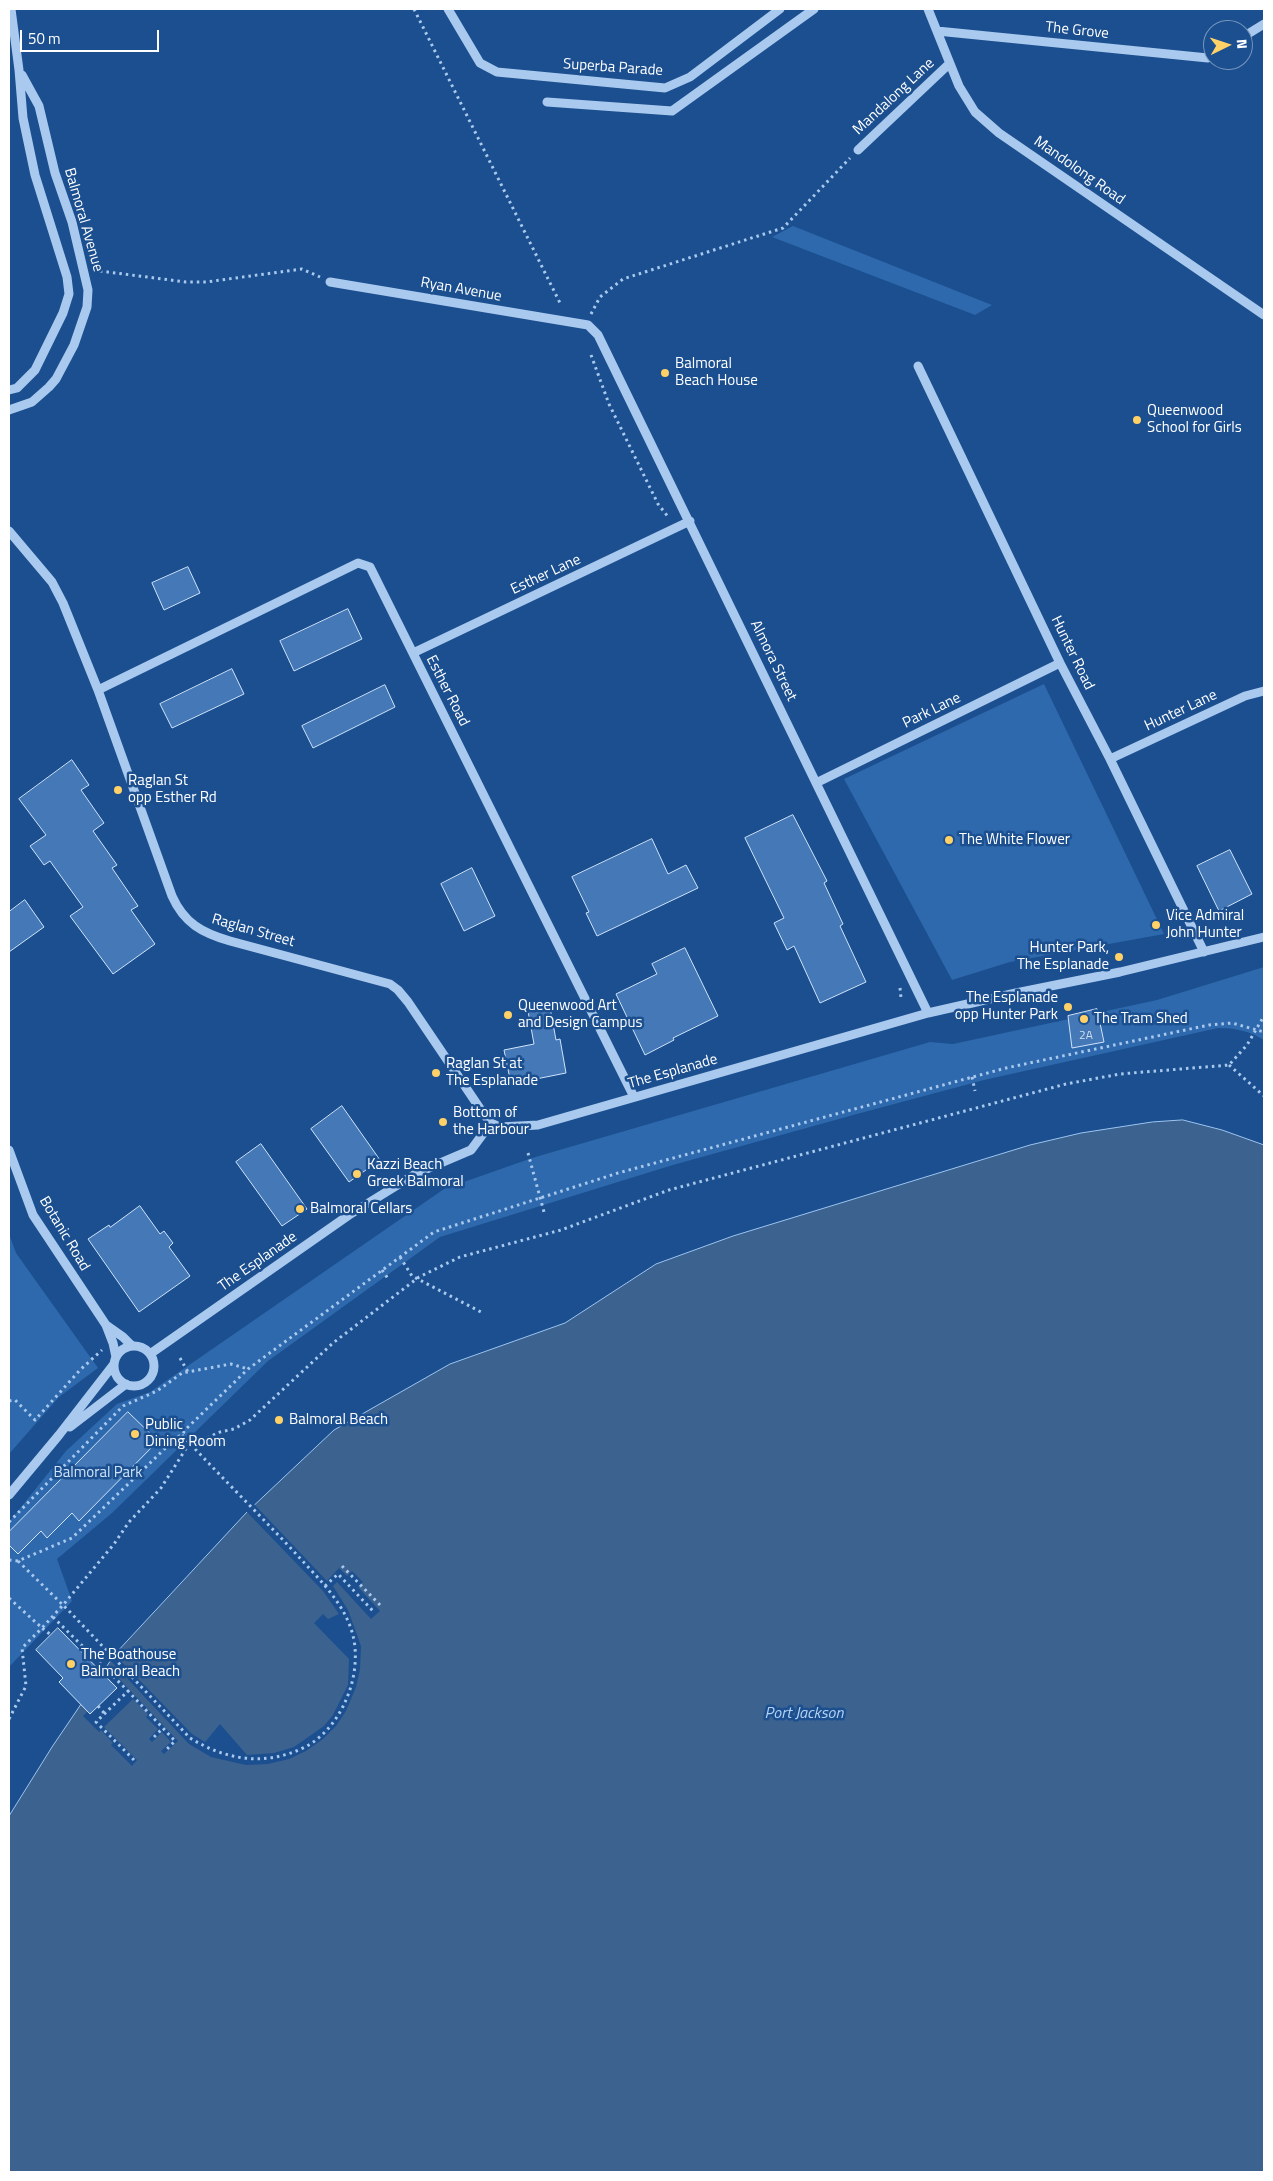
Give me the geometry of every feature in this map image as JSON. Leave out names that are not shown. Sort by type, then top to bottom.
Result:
[{"type":"street","name":"Balmoral Avenue","points":[[9,390],[17,388],[35,370],[63,313],[69,294],[67,276],[35,175],[23,118],[20,70],[11,9]]},
{"type":"street","name":"Superba Parade","points":[[448,9],[480,63],[498,72],[665,88],[690,77],[780,9]]},
{"type":"street","points":[[547,102],[672,112],[814,9]]},
{"type":"street","name":"Mandolong Road","points":[[928,9],[959,86],[975,112],[999,133],[1264,315]]},
{"type":"street","points":[[1253,31],[1264,24]]},
{"type":"street","name":"The Grove","points":[[937,31],[1203,58]]},
{"type":"street","name":"Mandalong Lane","points":[[858,150],[950,64]]},
{"type":"street","name":"Balmoral Avenue","points":[[9,410],[32,402],[56,379],[74,345],[86,306],[88,290],[72,222],[55,173],[39,106],[20,70]]},
{"type":"street","name":"Ryan Avenue","points":[[330,282],[588,325]]},
{"type":"street","name":"Almora Street","points":[[588,325],[598,334],[928,1013]]},
{"type":"street","name":"Hunter Road","points":[[918,366],[1060,663],[1110,758],[1204,952]]},
{"type":"street","name":"Esther Lane","points":[[413,653],[690,521]]},
{"type":"street","name":"Raglan Street","points":[[9,531],[52,582],[72,624],[98,690],[172,896],[185,918],[204,932],[230,941],[390,984],[408,1002],[491,1124]]},
{"type":"street","name":"Esther Road","points":[[98,690],[358,563],[370,567],[634,1097]]},
{"type":"street","name":"Park Lane","points":[[816,783],[1060,663]]},
{"type":"street","name":"Hunter Lane","points":[[1110,758],[1245,696],[1264,691]]},
{"type":"street","name":"The Esplanade","points":[[150,1354],[349,1214],[417,1173],[471,1150],[491,1124],[500,1127],[538,1125],[928,1013],[1120,972],[1264,937]]},
{"type":"street","name":"Botanic Road","points":[[9,1150],[33,1215],[106,1325],[113,1343],[115,1361]]},
{"type":"street","name":"Botanic Road","points":[[106,1325],[124,1337],[132,1346]]},
{"type":"street","points":[[9,1495],[59,1435],[120,1352],[132,1346],[145,1350],[150,1354],[153,1367],[149,1378],[138,1385],[126,1384],[117,1376],[115,1361]]},
{"type":"street","points":[[59,1435],[126,1384]]},
{"type":"path","points":[[414,9],[561,305]]},
{"type":"path","points":[[592,314],[600,297],[623,279],[783,228],[858,150]]},
{"type":"path","points":[[100,271],[186,282],[206,282],[302,269],[330,282]]},
{"type":"path","points":[[587,346],[609,404],[658,504],[669,519]]},
{"type":"path","points":[[9,1719],[26,1686],[22,1648],[63,1606],[114,1544],[129,1522],[160,1488],[187,1447],[220,1432],[234,1429],[250,1420],[333,1343],[417,1278],[460,1257],[561,1230],[669,1190],[776,1160],[1066,1084],[1120,1074],[1229,1065],[1238,1057],[1264,1016]]},
{"type":"path","points":[[9,1560],[18,1560],[72,1538],[248,1370],[434,1232],[539,1200],[618,1173],[1006,1068],[1209,1025],[1232,1023],[1258,1028],[1264,1032]]},
{"type":"path","points":[[1229,1065],[1264,1096]]},
{"type":"path","points":[[972,1077],[975,1091]]},
{"type":"path","points":[[528,1153],[539,1200],[544,1212]]},
{"type":"path","points":[[400,1257],[412,1276],[481,1312]]},
{"type":"path","points":[[382,1270],[389,1280]]},
{"type":"path","points":[[9,1401],[15,1400],[35,1420],[80,1370],[107,1347]]},
{"type":"path","points":[[180,1358],[188,1372]]},
{"type":"path","points":[[9,1522],[123,1406],[157,1390],[182,1373],[231,1364],[248,1370]]},
{"type":"path","points":[[18,1560],[190,1738],[206,1748],[227,1756],[248,1760],[276,1758],[313,1743],[341,1713],[351,1690],[355,1662],[354,1640],[342,1608],[325,1586],[262,1517],[182,1435]]},
{"type":"path","points":[[342,1566],[382,1607]]},
{"type":"path","points":[[325,1586],[338,1574],[373,1611]]},
{"type":"path","points":[[348,1585],[355,1579]]},
{"type":"path","points":[[9,1598],[51,1635]]},
{"type":"path","points":[[53,1616],[175,1741],[166,1750]]},
{"type":"path","points":[[128,1691],[96,1722],[134,1760]]},
{"type":"path","points":[[98,1706],[105,1714]]},
{"type":"path","points":[[154,1737],[163,1728]]},
{"type":"green space","points":[[793,226],[992,305],[975,315],[772,237]]},
{"type":"green space","points":[[1044,684],[1164,934],[1010,962],[952,980],[844,779]]},
{"type":"green space","name":"Balmoral Park","points":[[1264,967],[1264,1040],[1242,1031],[1218,1028],[984,1080],[673,1165],[440,1237],[268,1361],[112,1513],[57,1559],[72,1601],[9,1667],[9,1522],[66,1451],[117,1404],[150,1392],[444,1189],[532,1158],[930,1042],[953,1044],[1157,1000]]},
{"type":"green space","points":[[9,1234],[16,1253],[98,1368],[59,1397],[9,1454]]},
{"type":"water","name":"Port Jackson","points":[[1183,1120],[1222,1130],[1264,1145],[1264,2172],[9,2172],[9,1816],[52,1747],[115,1654],[247,1512],[334,1430],[450,1364],[565,1323],[656,1264],[733,1236],[1030,1145],[1081,1133],[1152,1122]]},
{"type":"pier","points":[[253,1503],[327,1581],[339,1568],[347,1576],[352,1571],[363,1582],[358,1587],[380,1611],[371,1619],[337,1582],[333,1586],[348,1610],[361,1646],[360,1669],[356,1687],[346,1711],[336,1726],[323,1739],[306,1751],[289,1759],[268,1764],[246,1765],[211,1757],[189,1744],[109,1659],[113,1653],[192,1734],[205,1742],[220,1724],[247,1755],[274,1753],[294,1747],[324,1726],[333,1715],[348,1685],[349,1659],[314,1623],[323,1614],[328,1619],[339,1614],[323,1591],[245,1510]]},
{"type":"pier","points":[[105,1664],[178,1741],[164,1754],[161,1751],[171,1742],[162,1732],[152,1742],[149,1739],[158,1729],[146,1717],[148,1714],[133,1699],[104,1727],[137,1760],[132,1766],[111,1745],[113,1743],[101,1730],[99,1732],[83,1716],[88,1711],[100,1671]]},
{"type":"building","points":[[188,567],[200,593],[164,610],[152,583]]},
{"type":"building","points":[[348,609],[362,639],[294,671],[280,641]]},
{"type":"building","points":[[232,669],[244,694],[172,728],[160,704]]},
{"type":"building","points":[[385,685],[395,707],[313,748],[302,726]]},
{"type":"building","points":[[72,760],[89,785],[81,790],[104,823],[93,831],[117,865],[112,868],[138,906],[131,910],[155,944],[113,974],[70,916],[83,907],[50,861],[44,865],[30,846],[46,835],[19,799]]},
{"type":"building","points":[[793,815],[827,881],[824,883],[843,924],[840,926],[866,982],[820,1003],[794,946],[787,950],[774,923],[784,918],[745,838]]},
{"type":"building","points":[[652,839],[668,874],[686,865],[698,888],[597,936],[586,913],[589,912],[572,877]]},
{"type":"building","points":[[1230,850],[1252,894],[1219,911],[1197,866]]},
{"type":"building","points":[[472,868],[495,916],[464,931],[441,884]]},
{"type":"building","points":[[25,900],[44,927],[9,952],[9,912]]},
{"type":"building","points":[[685,948],[718,1016],[673,1038],[674,1040],[645,1055],[616,994],[657,974],[652,964]]},
{"type":"building","points":[[550,1007],[556,1040],[560,1039],[566,1073],[511,1084],[504,1050],[534,1044],[528,1011]]},
{"type":"building","points":[[1097,1009],[1104,1042],[1072,1048],[1068,1016]]},
{"type":"building","points":[[342,1106],[380,1160],[349,1182],[311,1129]]},
{"type":"building","points":[[261,1144],[307,1209],[282,1226],[236,1162]]},
{"type":"building","points":[[140,1206],[160,1234],[164,1231],[173,1243],[169,1247],[190,1276],[139,1312],[88,1239],[109,1225],[110,1227]]},
{"type":"building","points":[[128,1412],[158,1441],[79,1521],[72,1513],[47,1538],[41,1531],[18,1554],[9,1545],[9,1532]]},
{"type":"building","name":"The Boathouse Balmoral Beach","points":[[58,1628],[117,1688],[90,1714],[59,1682],[63,1678],[36,1650]]},
{"type":"place","name":"Balmoral Beach House","points":[[665,373]]},
{"type":"place","name":"Queenwood School for Girls","points":[[1137,420]]},
{"type":"place","name":"Raglan St opp Esther Rd","points":[[118,790]]},
{"type":"place","name":"The White Flower","points":[[949,840]]},
{"type":"place","name":"Vice Admiral John Hunter","points":[[1156,925]]},
{"type":"place","name":"Hunter Park, The Esplanade","points":[[1119,957]]},
{"type":"place","name":"The Esplanade opp Hunter Park","points":[[1068,1007]]},
{"type":"place","name":"Queenwood Art and Design Campus","points":[[508,1015]]},
{"type":"place","name":"The Tram Shed","points":[[1084,1019]]},
{"type":"place","name":"Raglan St at The Esplanade","points":[[436,1073]]},
{"type":"place","name":"Bottom of the Harbour","points":[[443,1122]]},
{"type":"place","name":"Kazzi Beach Greek Balmoral","points":[[357,1174]]},
{"type":"place","name":"Balmoral Cellars","points":[[300,1209]]},
{"type":"place","name":"Balmoral Beach","points":[[279,1420]]},
{"type":"place","name":"Public Dining Room","points":[[135,1434]]},
{"type":"place","name":"The Boathouse Balmoral Beach","points":[[71,1664]]}]
